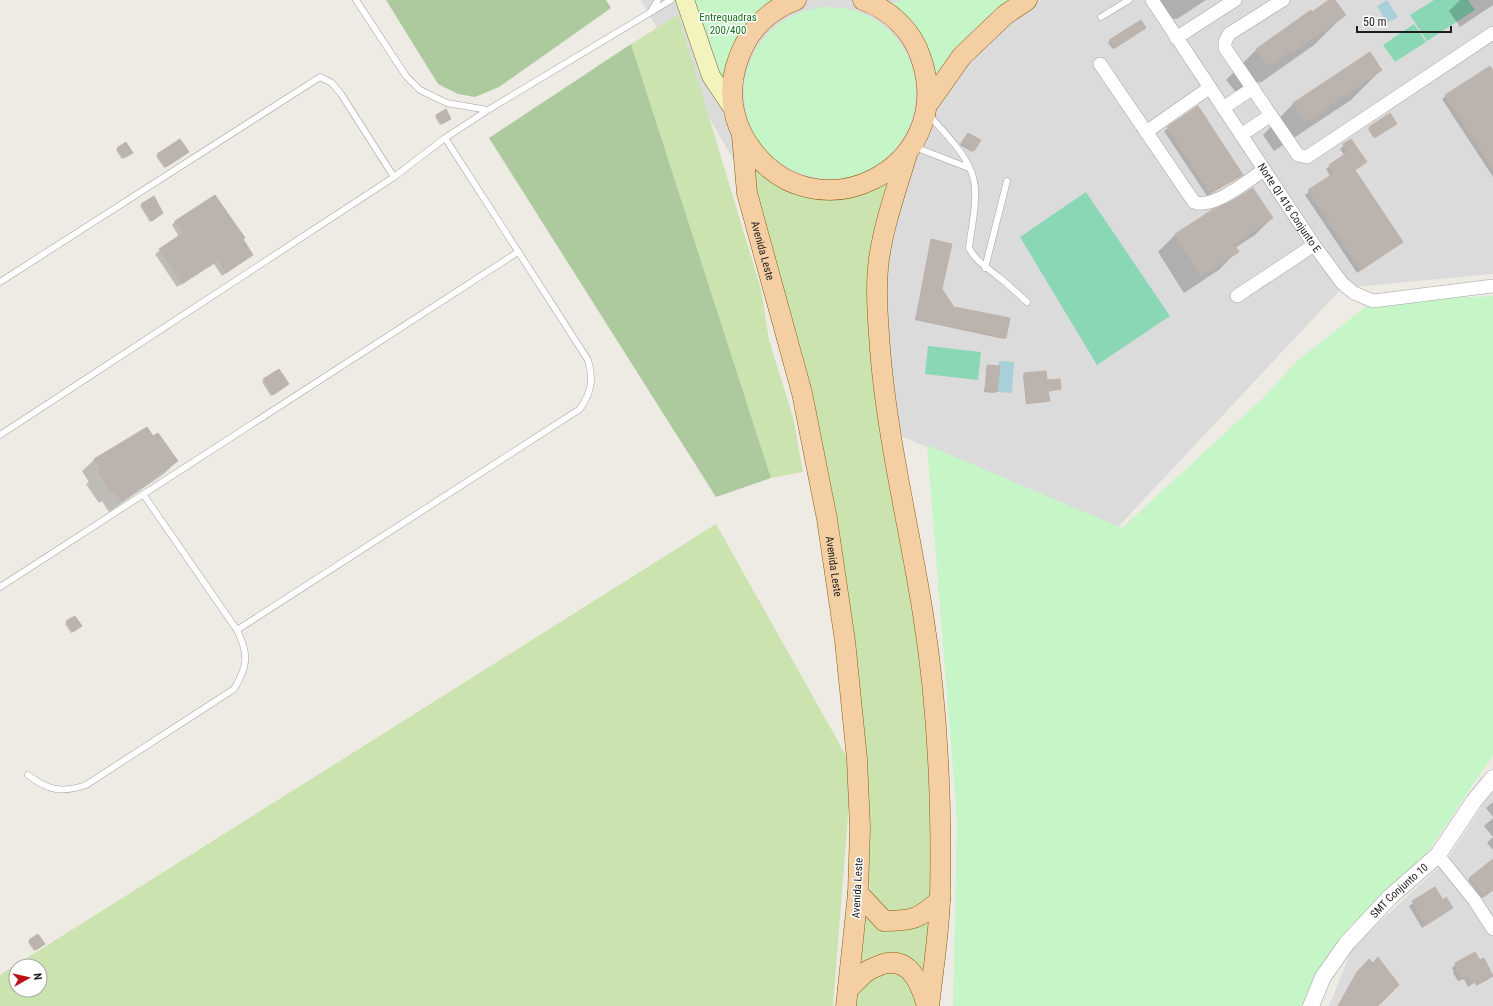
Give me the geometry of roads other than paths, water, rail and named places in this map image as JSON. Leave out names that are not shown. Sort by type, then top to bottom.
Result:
[{"type":"main road","points":[[685,0],[711,76],[733,109],[742,134],[757,158],[779,176],[805,187],[833,191],[861,186],[886,173],[910,150]]},
{"type":"main road","points":[[733,109],[732,79],[741,49],[758,24],[782,5],[796,0]]},
{"type":"main road","points":[[864,0],[877,5],[901,23],[918,47],[927,74],[927,108],[921,130],[910,150],[888,220],[879,258],[877,310],[883,388],[923,614],[932,689],[938,769],[940,900],[936,955],[928,1006]]},
{"type":"main road","points":[[927,108],[962,56],[1005,14],[1027,0]]},
{"type":"main road","name":"Avenida Leste","points":[[742,134],[747,193],[802,393],[827,519],[845,641],[857,759],[860,828],[858,893],[847,998]]},
{"type":"main road","points":[[858,893],[884,921],[908,921],[926,913],[940,900]]},
{"type":"main road","points":[[847,998],[869,969],[886,963],[896,963],[905,966],[915,975],[923,990],[928,1006]]},
{"type":"street","name":"Norte QI 416 Conjunto E","points":[[1152,0],[1314,245],[1342,283],[1354,293],[1373,301],[1493,286]]},
{"type":"street","points":[[1176,38],[1235,0]]},
{"type":"street","points":[[1283,0],[1229,34],[1225,42],[1225,48],[1298,155],[1307,157],[1493,33]]},
{"type":"street","points":[[1100,64],[1194,202],[1200,204],[1216,201],[1264,170]]},
{"type":"street","points":[[1146,132],[1209,88]]},
{"type":"street","points":[[1223,108],[1253,88]]},
{"type":"street","points":[[1241,135],[1270,115]]},
{"type":"street","points":[[1237,296],[1314,245]]},
{"type":"street","name":"SMT Conjunto 10","points":[[1311,1006],[1323,977],[1347,943],[1390,898],[1438,855],[1474,801],[1493,778]]},
{"type":"street","points":[[1438,855],[1475,901],[1493,929]]},
{"type":"lane","points":[[356,0],[406,76],[420,90],[447,103],[488,110]]},
{"type":"lane","points":[[650,12],[658,0]]},
{"type":"lane","points":[[0,435],[394,177],[446,138],[488,110],[671,0]]},
{"type":"lane","points":[[1101,17],[1129,0]]},
{"type":"lane","points":[[0,282],[320,77],[332,83],[341,94],[394,177]]},
{"type":"lane","points":[[927,108],[955,145],[969,168],[974,181],[975,188],[969,248],[973,256],[985,268],[995,273],[1027,302]]},
{"type":"lane","points":[[237,630],[580,409],[587,398],[591,386],[592,372],[588,360],[446,138]]},
{"type":"lane","points":[[910,150],[969,168]]},
{"type":"lane","points":[[985,268],[1007,181]]},
{"type":"lane","points":[[0,587],[518,252]]},
{"type":"lane","points":[[28,775],[40,785],[56,790],[72,790],[86,785],[234,689],[242,676],[246,661],[245,646],[237,630],[143,494]]},
{"type":"water","points":[[1387,0],[1398,17],[1387,23],[1377,6]]},
{"type":"water","points":[[999,361],[1014,362],[1012,393],[997,392]]},
{"type":"park label","name":"Entrequadras 200/400","points":[[728,23]]}]
